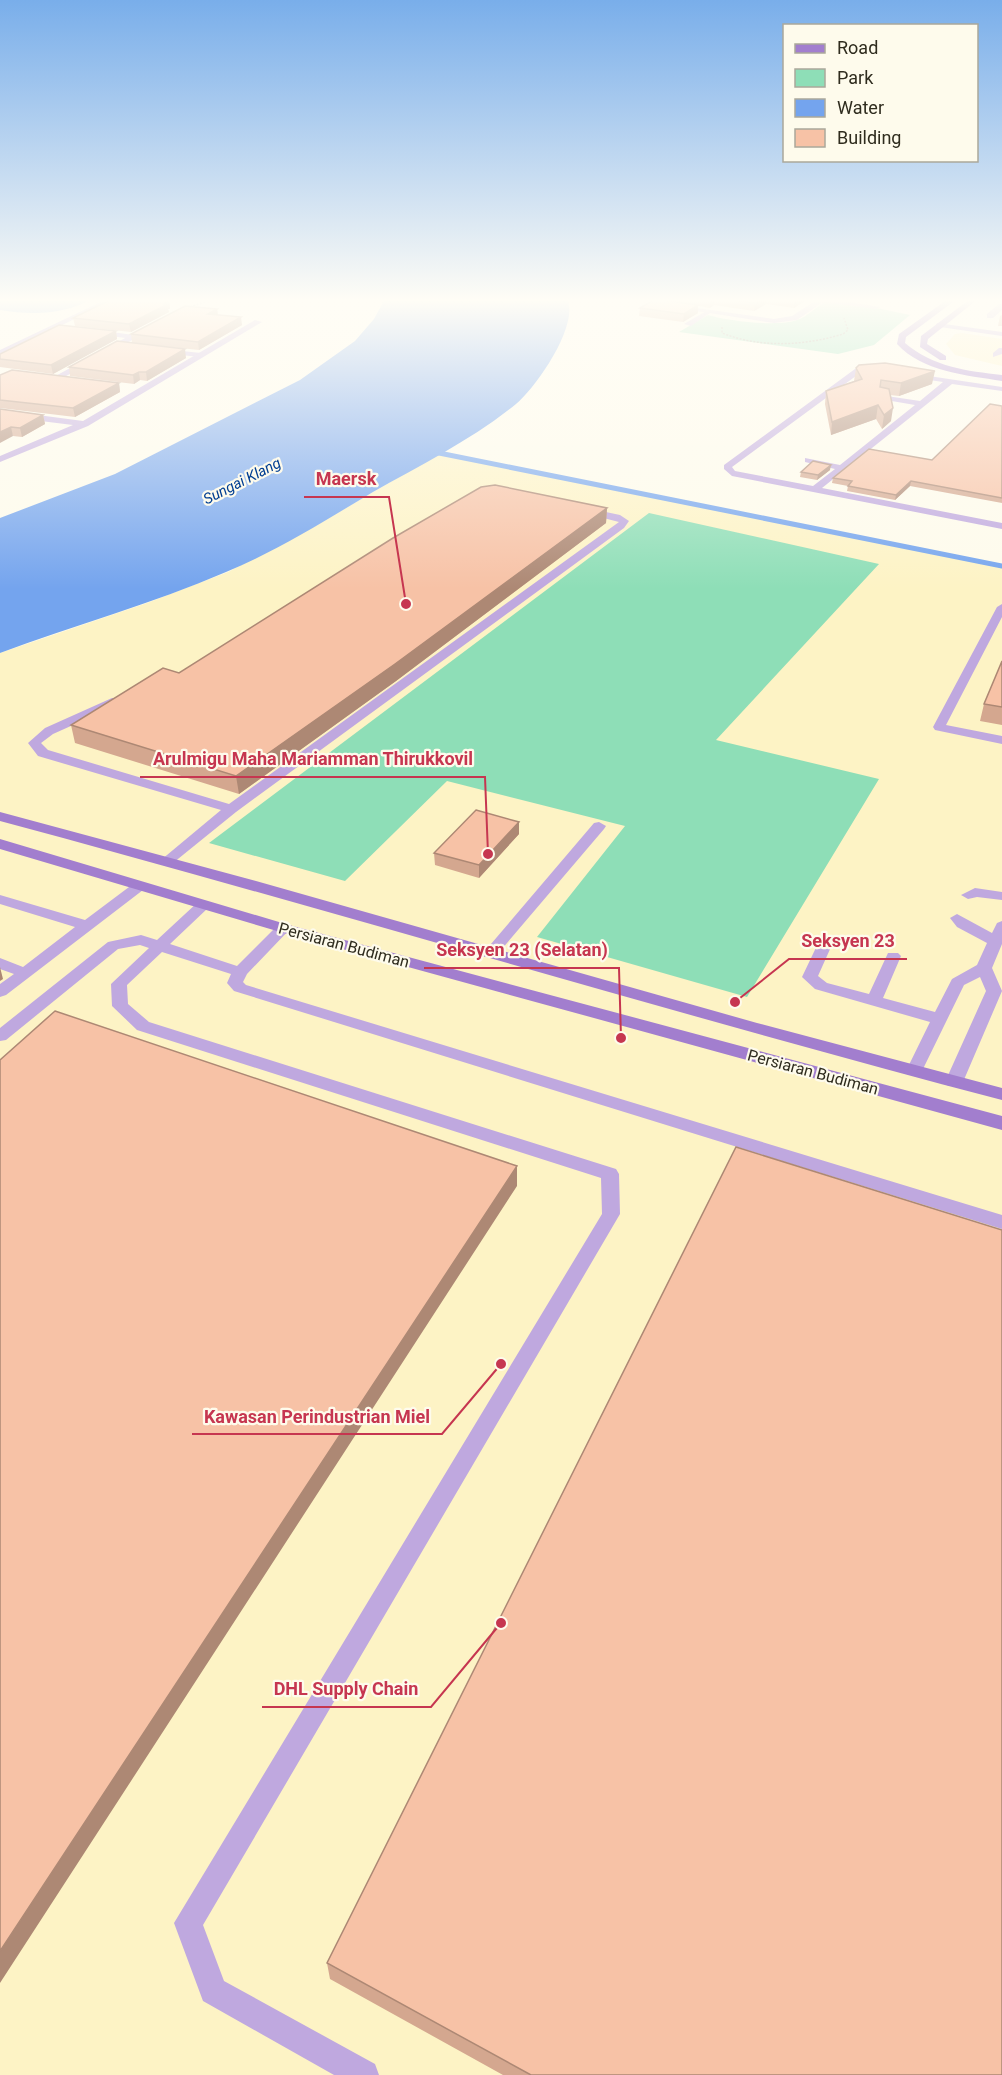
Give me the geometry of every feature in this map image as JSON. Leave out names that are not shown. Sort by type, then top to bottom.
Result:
[{"type":"main road","name":"Persiaran Budiman","points":[[0,816],[168,860],[490,954],[1002,1094]]},
{"type":"main road","name":"Persiaran Budiman","points":[[0,844],[138,887],[283,928],[1002,1123]]},
{"type":"street","points":[[0,459],[85,424],[133,396]]},
{"type":"street","points":[[0,413],[85,424]]},
{"type":"lane","points":[[824,396],[727,467],[732,473],[1002,526]]},
{"type":"lane","points":[[814,490],[932,396]]},
{"type":"lane","points":[[883,397],[922,404]]},
{"type":"lane","points":[[807,460],[843,468]]},
{"type":"lane","points":[[168,860],[231,809],[621,526],[624,521],[617,517],[572,508]]},
{"type":"lane","points":[[1002,607],[939,727],[1002,740]]},
{"type":"lane","points":[[124,697],[49,731],[34,743],[43,753],[231,809]]},
{"type":"lane","points":[[490,954],[599,826]]},
{"type":"lane","points":[[0,992],[138,887]]},
{"type":"lane","points":[[968,895],[975,892],[1002,896]]},
{"type":"lane","points":[[0,899],[87,926]]},
{"type":"lane","points":[[203,905],[119,984],[120,1006],[144,1026],[610,1174],[611,1214],[188,1923],[213,1991],[364,2075]]},
{"type":"lane","points":[[957,918],[962,924],[996,941]]},
{"type":"lane","points":[[914,1071],[958,982],[984,968],[1002,926]]},
{"type":"lane","points":[[283,928],[240,972],[235,983],[240,988],[1002,1222]]},
{"type":"lane","points":[[827,938],[810,977],[821,986],[940,1019]]},
{"type":"lane","points":[[0,1036],[113,945],[141,940],[240,972]]},
{"type":"lane","points":[[874,1001],[893,956]]},
{"type":"lane","points":[[0,963],[25,973]]},
{"type":"lane","points":[[984,968],[998,992]]},
{"type":"lane","points":[[958,982],[998,992]]},
{"type":"lane","points":[[954,1082],[998,992]]},
{"type":"shaded area","points":[[440,453],[1002,566],[1002,2075],[0,2075],[0,653],[147,603],[228,572],[317,525]]},
{"type":"green space","points":[[649,513],[879,564],[716,740],[879,779],[747,997],[537,937],[625,826],[447,781],[345,881],[209,843]]},
{"type":"water","name":"Sungai Klang","points":[[269,396],[524,396],[499,417],[465,440],[264,555],[198,584],[0,653],[0,518],[115,474]]},
{"type":"building","points":[[0,396],[95,396],[73,408],[0,400]]},
{"type":"building","points":[[827,396],[890,396],[893,408],[884,415],[878,405],[832,422]]},
{"type":"building","points":[[990,404],[1002,406],[1002,498],[911,481],[896,495],[848,486],[852,481],[833,478],[869,449],[932,460]]},
{"type":"building","points":[[0,409],[43,415],[20,428],[11,427],[0,432]]},
{"type":"building","points":[[813,461],[831,465],[818,475],[801,472]]},
{"type":"building","points":[[495,485],[607,508],[395,664],[236,776],[71,725],[163,668],[179,673],[393,538],[481,487]]},
{"type":"building","points":[[1002,661],[1002,707],[984,704]]},
{"type":"building","points":[[476,810],[519,822],[479,865],[434,853]]},
{"type":"building","points":[[55,1011],[517,1166],[0,1951],[0,1060]]},
{"type":"building","points":[[736,1147],[1002,1230],[1002,2075],[531,2075],[327,1963]]},
{"type":"waterway","points":[[429,451],[1002,566]]},
{"type":"place","name":"Maersk","points":[[406,604]]},
{"type":"place","name":"Arulmigu Maha Mariamman Thirukkovil","points":[[488,854]]},
{"type":"place","name":"Seksyen 23","points":[[735,1002]]},
{"type":"place","name":"Seksyen 23 (Selatan)","points":[[621,1038]]},
{"type":"place","name":"Kawasan Perindustrian Miel","points":[[501,1364]]},
{"type":"place","name":"DHL Supply Chain","points":[[501,1623]]}]
